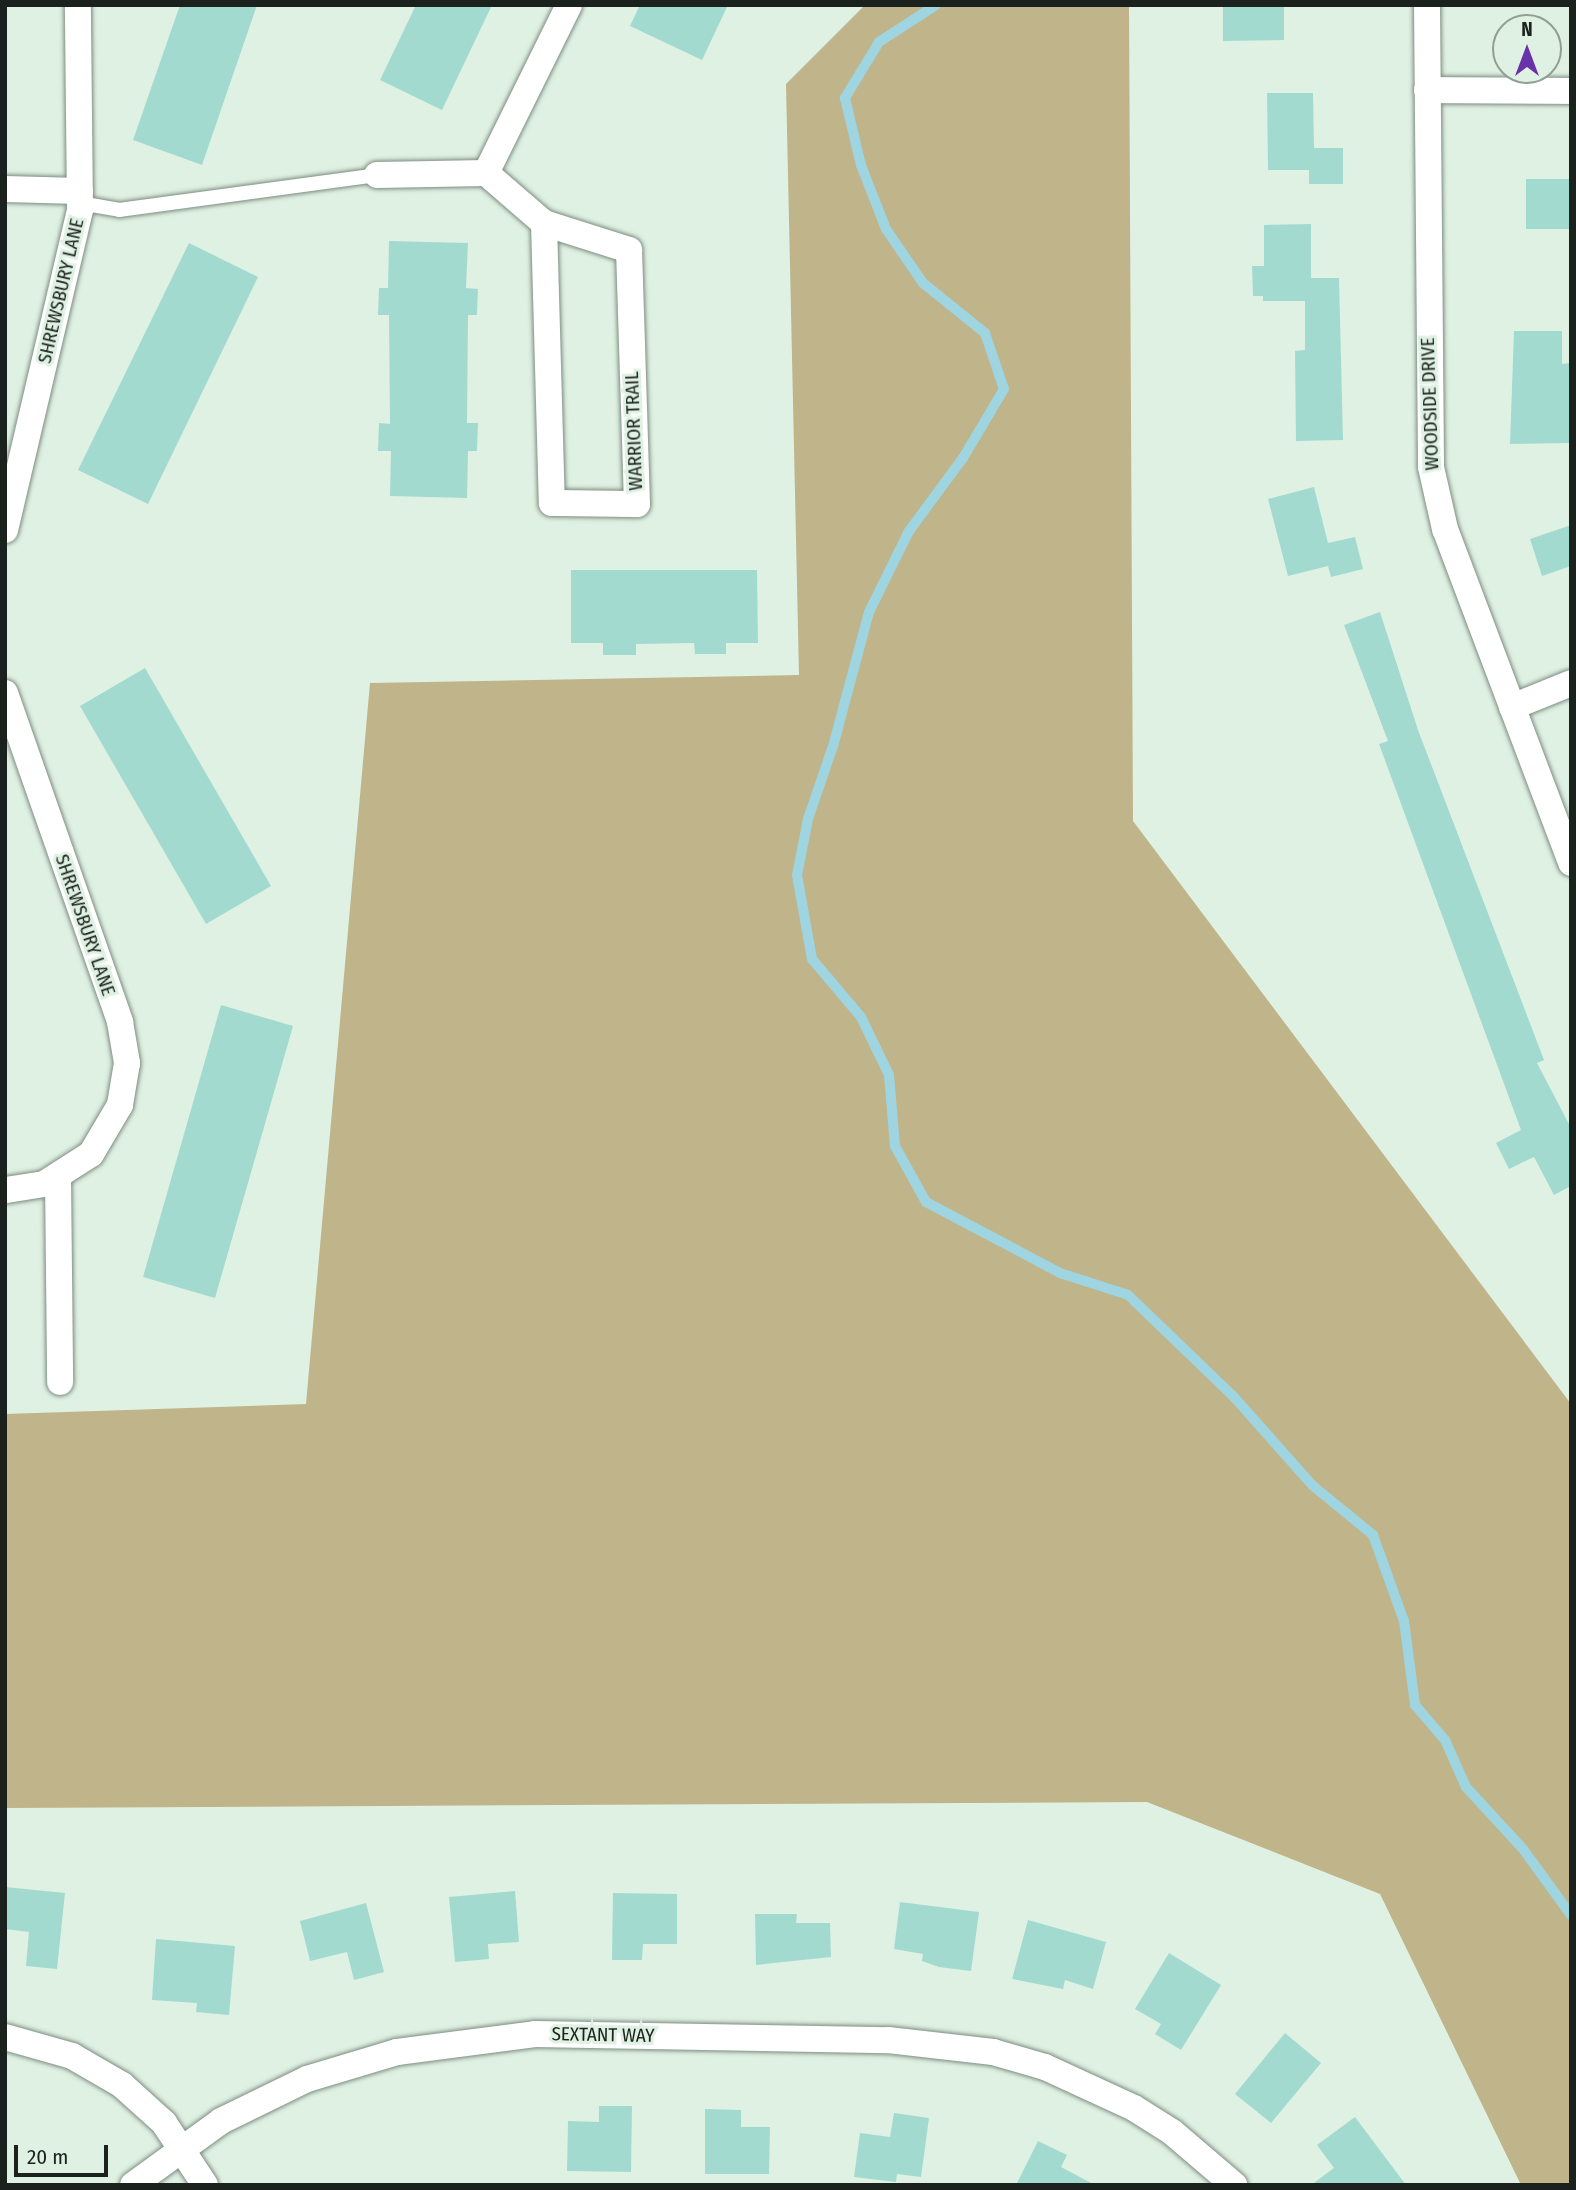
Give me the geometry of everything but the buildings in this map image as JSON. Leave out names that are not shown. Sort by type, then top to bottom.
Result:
[{"type":"street","name":"SHREWSBURY LANE","points":[[5,530],[17,429],[80,197],[78,5]]},
{"type":"street","points":[[370,176],[486,173],[569,5]]},
{"type":"street","name":"WOODSIDE DRIVE","points":[[1427,5],[1431,467],[1445,529],[1571,863]]},
{"type":"street","points":[[1427,90],[1571,91]]},
{"type":"street","name":"WARRIOR TRAIL","points":[[486,173],[544,223],[629,250],[637,504],[552,503],[544,223]]},
{"type":"street","points":[[5,189],[80,197]]},
{"type":"street","points":[[1512,707],[1571,682]]},
{"type":"street","name":"SHREWSBURY LANE","points":[[5,693],[124,1037],[127,1063],[122,1098],[108,1131],[91,1154],[58,1177]]},
{"type":"street","points":[[5,1190],[31,1189],[58,1177],[60,1382]]},
{"type":"street","name":"SEXTANT WAY","points":[[133,2185],[181,2146],[244,2109],[327,2073],[432,2045],[522,2035],[900,2040],[993,2052],[1045,2067],[1147,2115],[1234,2185]]},
{"type":"street","points":[[5,2037],[32,2041],[98,2068],[154,2113],[181,2146],[205,2185]]},
{"type":"lane","points":[[80,197],[119,210],[370,176]]},
{"type":"shaded area","points":[[865,5],[1129,5],[1133,821],[1571,1404],[1571,2185],[1521,2185],[1380,1894],[1147,1802],[5,1808],[5,1414],[306,1404],[370,683],[799,675],[786,84]]},
{"type":"waterway","points":[[936,5],[879,42],[845,98],[861,165],[886,229],[923,283],[985,333],[1004,389],[963,458],[909,531],[869,612],[834,743],[808,819],[797,875],[812,959],[861,1017],[889,1075],[895,1146],[926,1202],[1060,1273],[1128,1295],[1234,1397],[1312,1485],[1373,1535],[1404,1621],[1415,1705],[1445,1740],[1466,1787],[1523,1849],[1571,1915]]}]
